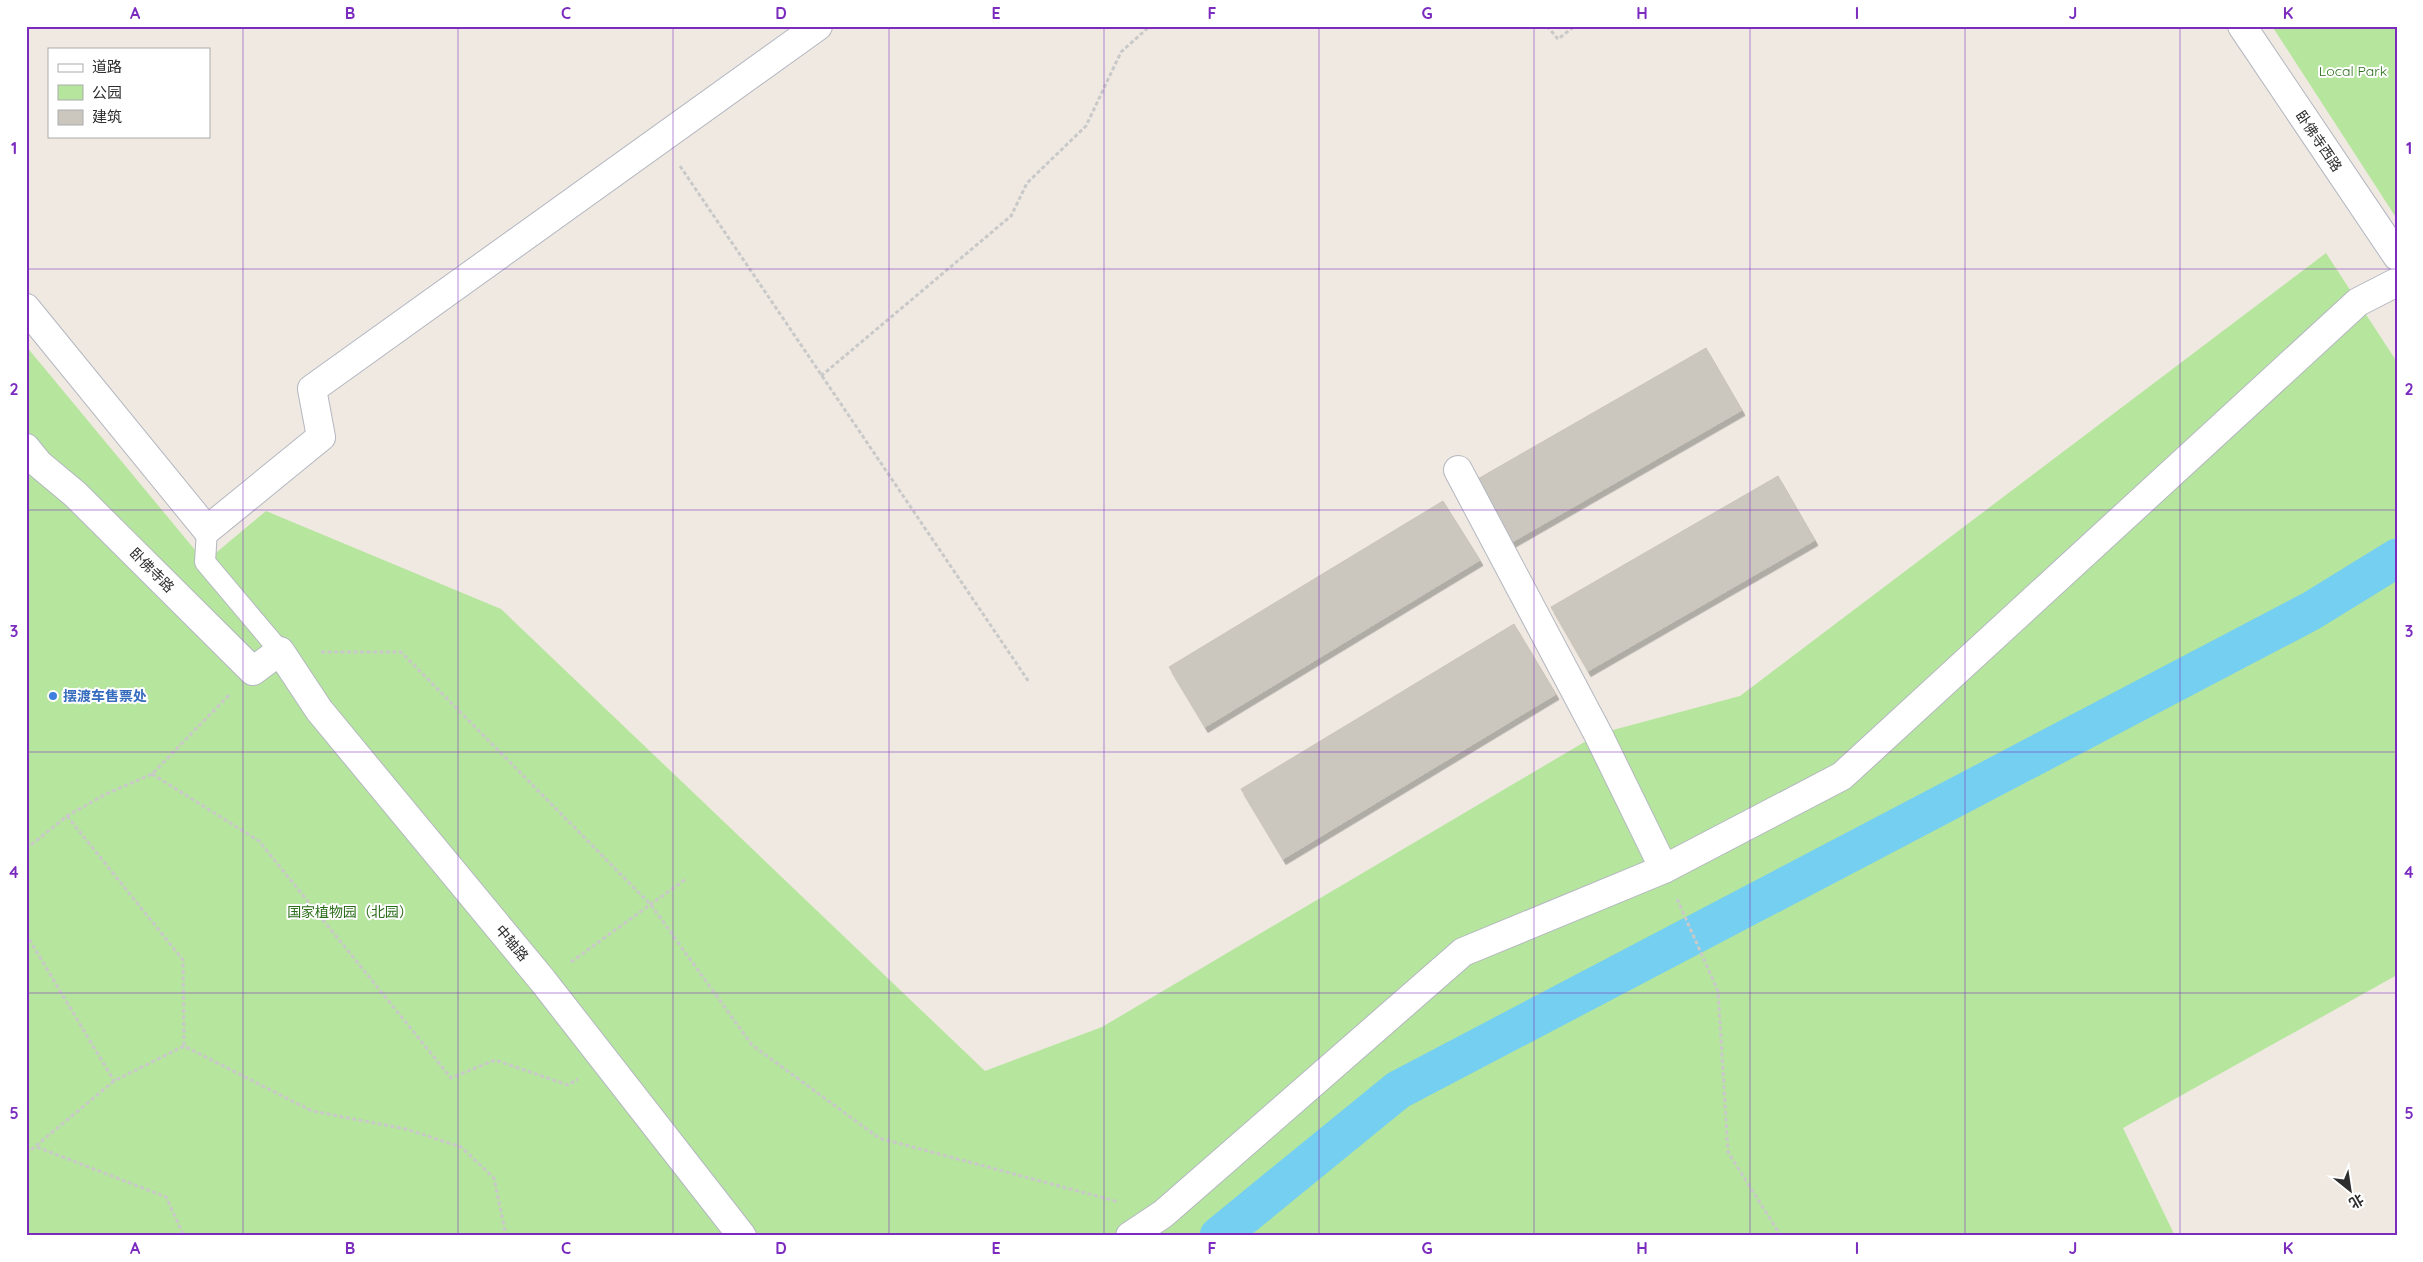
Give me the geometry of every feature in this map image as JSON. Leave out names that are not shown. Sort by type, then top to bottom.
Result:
[{"type":"street","points":[[26,308],[207,530],[321,437],[312,389],[818,26]]},
{"type":"street","name":"卧佛寺西路","points":[[2242,26],[2397,256]]},
{"type":"street","points":[[1130,1236],[1163,1214],[1463,952],[1664,869],[1842,776],[2358,302],[2397,282]]},
{"type":"street","name":"卧佛寺路","points":[[26,448],[39,464],[76,494],[253,671]]},
{"type":"street","points":[[1458,470],[1598,734],[1664,869]]},
{"type":"street","points":[[253,671],[280,651]]},
{"type":"street","name":"中轴路","points":[[280,651],[318,710],[543,981],[742,1236]]},
{"type":"lane","points":[[207,530],[205,562],[280,651]]},
{"type":"path","points":[[821,376],[1010,216],[1027,183],[1086,126],[1121,52],[1150,26]]},
{"type":"path","points":[[1547,26],[1558,38],[1575,26]]},
{"type":"path","points":[[662,138],[1029,682]]},
{"type":"path","points":[[280,651],[401,652],[651,905],[752,1045],[879,1138],[1163,1214]]},
{"type":"path","points":[[26,849],[67,816],[106,794],[152,774],[253,671]]},
{"type":"path","points":[[152,774],[259,841],[451,1078],[495,1060],[568,1085],[608,1063]]},
{"type":"path","points":[[67,816],[183,960],[184,1046]]},
{"type":"path","points":[[1664,869],[1718,992],[1728,1152],[1781,1236]]},
{"type":"path","points":[[543,981],[687,878]]},
{"type":"path","points":[[26,934],[114,1081]]},
{"type":"path","points":[[26,1154],[114,1081],[184,1046]]},
{"type":"path","points":[[184,1046],[312,1111],[406,1129],[461,1147],[494,1178],[506,1236]]},
{"type":"path","points":[[36,1147],[166,1196],[184,1236]]},
{"type":"green space","name":"Local Park","points":[[2272,26],[2397,26],[2397,219]]},
{"type":"green space","name":"国家植物园（北园）","points":[[2326,253],[2397,362],[2397,975],[2123,1128],[2175,1236],[26,1236],[26,346],[205,562],[266,511],[501,609],[985,1071],[1102,1027],[1598,734],[1740,696]]},
{"type":"building","points":[[1706,348],[1742,410],[1512,542],[1476,480]]},
{"type":"building","points":[[1778,476],[1815,540],[1588,671],[1551,607]]},
{"type":"building","points":[[1443,501],[1480,560],[1205,727],[1169,667]]},
{"type":"building","points":[[1514,624],[1556,694],[1283,859],[1241,789]]},
{"type":"waterway","points":[[1219,1236],[1398,1090],[2311,611],[2397,558]]},
{"type":"place","name":"摆渡车售票处","points":[[53,696]]}]
